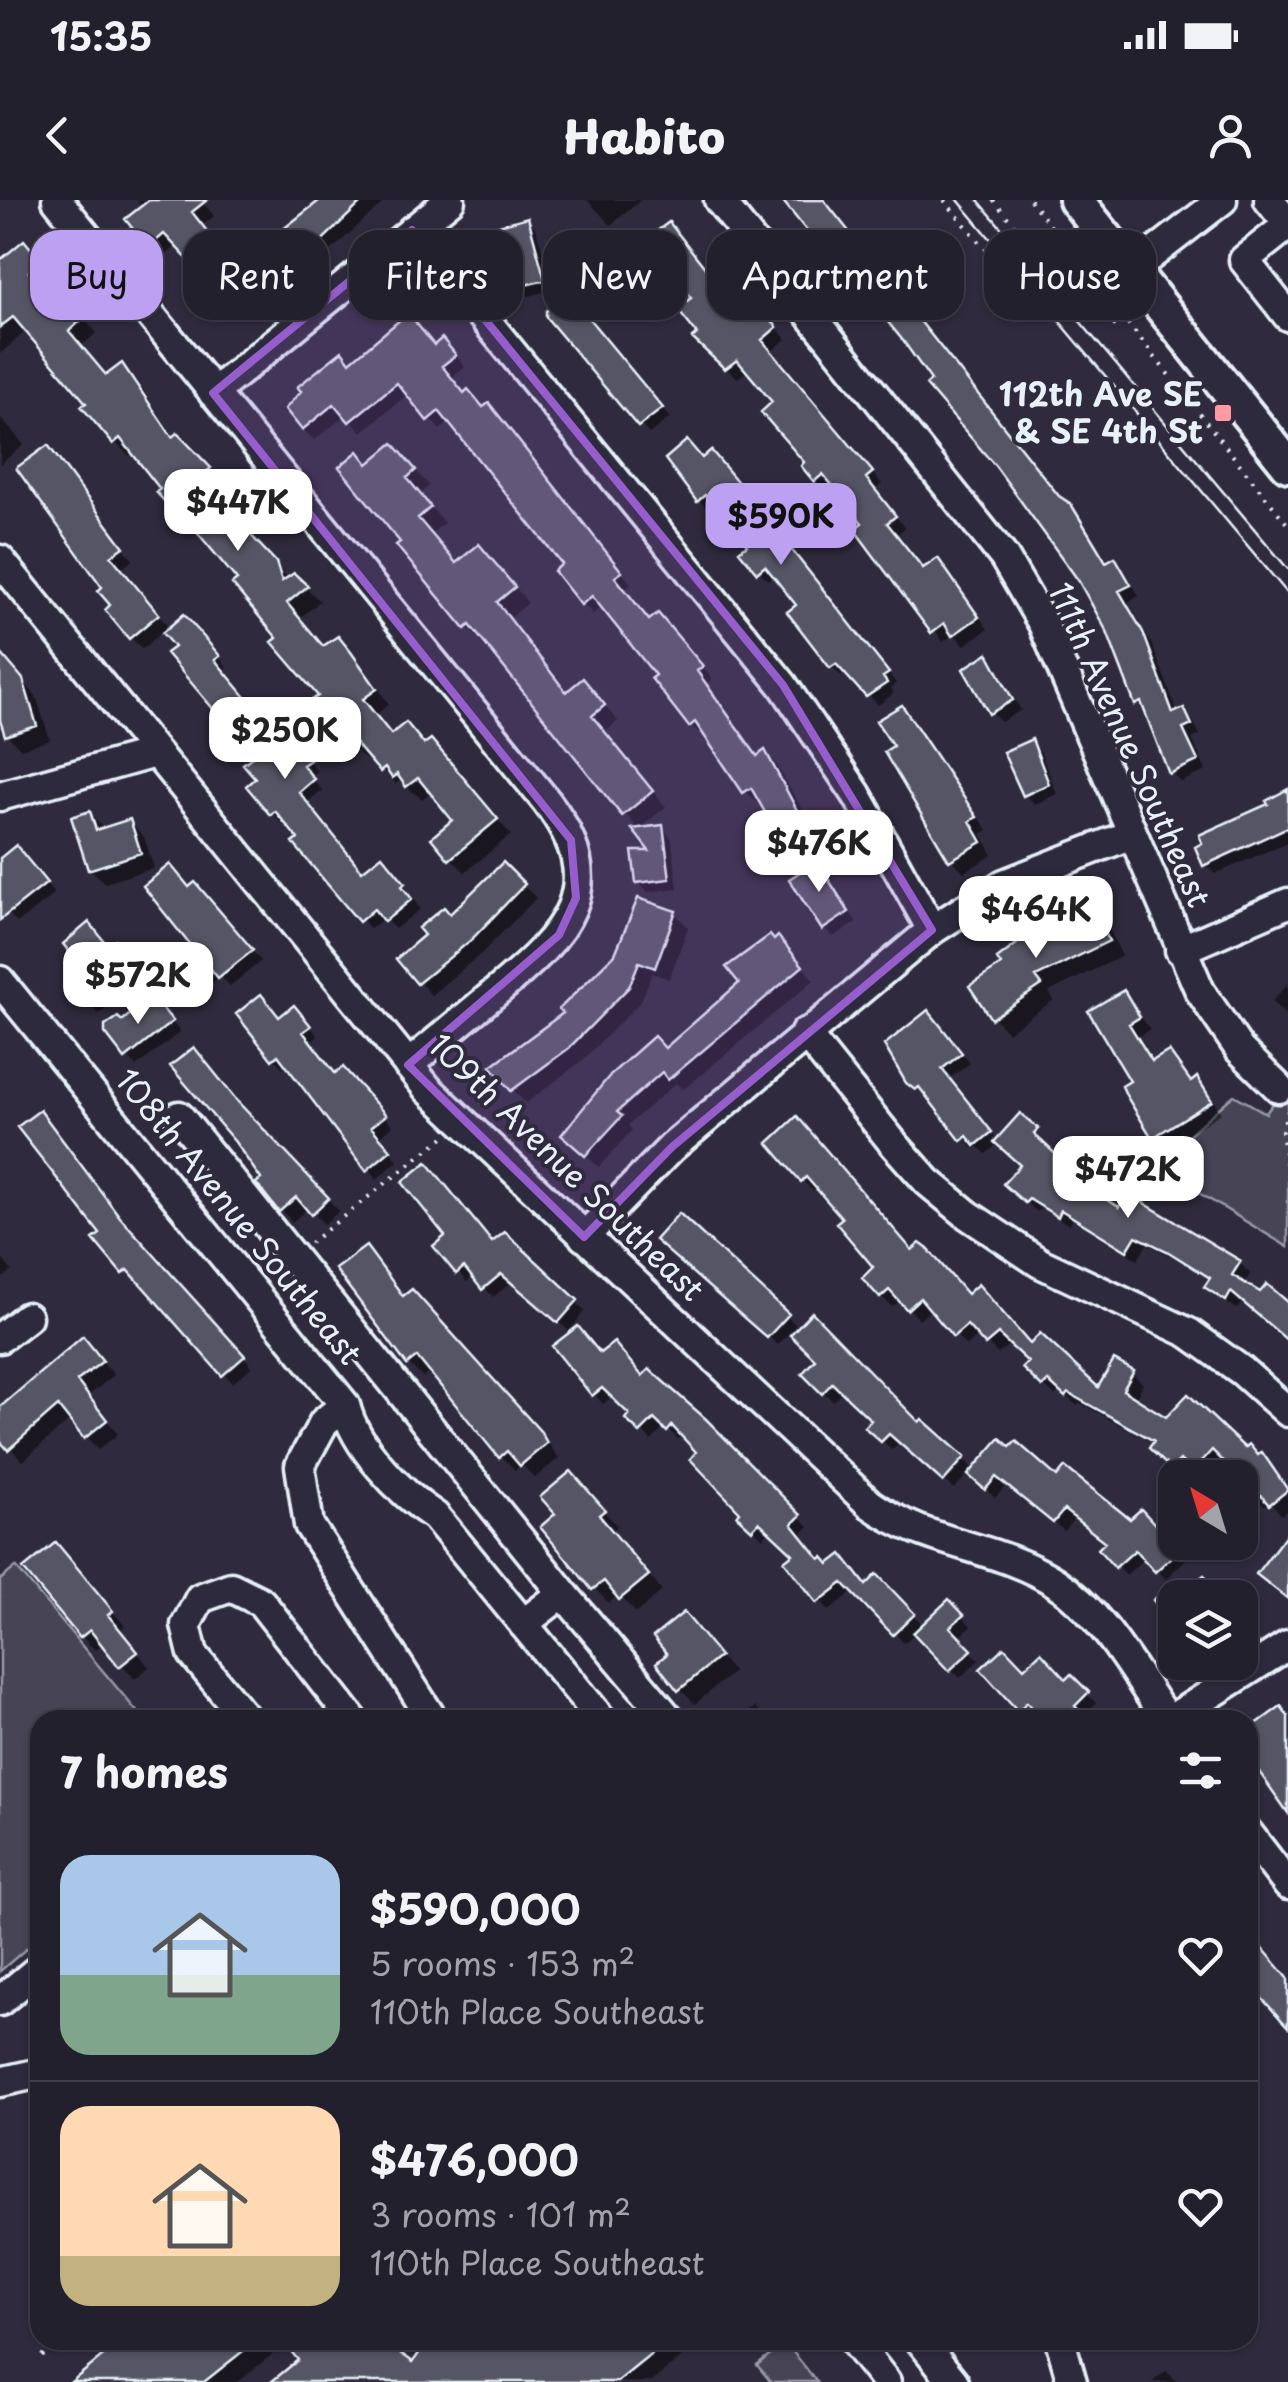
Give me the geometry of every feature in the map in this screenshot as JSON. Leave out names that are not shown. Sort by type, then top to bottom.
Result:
[{"type":"main road","points":[[1076,200],[1100,230]]},
{"type":"main road","points":[[1156,300],[1288,464]]},
{"type":"street","points":[[56,200],[546,802],[571,840],[578,876],[576,898],[559,935],[408,1065]]},
{"type":"street","points":[[412,230],[450,200]]},
{"type":"street","name":"111th Avenue Southeast","points":[[719,200],[1004,557],[1043,624],[1180,950],[1221,1026],[1283,1099]]},
{"type":"street","points":[[1156,251],[1222,200]]},
{"type":"street","points":[[1269,200],[1288,224],[1244,260],[1288,316]]},
{"type":"street","points":[[213,392],[349,281]]},
{"type":"street","points":[[485,320],[783,685],[857,795],[932,930]]},
{"type":"street","name":"109th Avenue Southeast","points":[[0,560],[408,1065],[463,1122],[870,1504],[918,1534],[990,1555],[1055,1582],[1103,1627],[1161,1710]]},
{"type":"street","points":[[0,796],[155,753]]},
{"type":"street","points":[[584,1237],[672,1147],[932,930],[1004,884],[1132,834]]},
{"type":"street","points":[[1180,950],[1288,904]]},
{"type":"street","name":"108th Avenue Southeast","points":[[0,981],[345,1405],[350,1424],[410,1500],[435,1516],[594,1710]]},
{"type":"street","points":[[805,1033],[928,1182],[968,1215],[1040,1264],[1190,1333],[1242,1371],[1288,1412]]},
{"type":"street","points":[[179,1116],[662,1710]]},
{"type":"street","points":[[0,1338],[27,1317]]},
{"type":"street","points":[[345,1405],[324,1422],[300,1466],[309,1525],[428,1710]]},
{"type":"street","points":[[239,1710],[194,1654],[186,1625],[200,1598],[231,1587],[261,1602],[345,1710]]},
{"type":"street","points":[[523,1624],[563,1593]]},
{"type":"street","points":[[1184,1710],[1288,1645]]},
{"type":"street","points":[[1258,1847],[1288,1885]]},
{"type":"street","points":[[0,2001],[30,1976]]},
{"type":"street","points":[[1,2077],[30,2074]]},
{"type":"street","points":[[861,2350],[886,2382]]},
{"type":"street","points":[[928,2350],[954,2382]]},
{"type":"street","points":[[1063,2350],[1072,2382]]},
{"type":"path","points":[[944,200],[984,248]]},
{"type":"path","points":[[993,200],[1017,230]]},
{"type":"path","points":[[1030,200],[1054,230]]},
{"type":"path","points":[[1111,320],[1116,326],[1125,320],[1288,525]]},
{"type":"path","points":[[1283,1099],[1282,1132],[1288,1174]]},
{"type":"path","points":[[292,1257],[463,1122]]},
{"type":"path","points":[[42,2356],[46,2350]]},
{"type":"highlighted area","points":[[412,230],[783,685],[932,930],[672,1147],[584,1237],[408,1065],[559,935],[576,898],[571,840],[213,393]]},
{"type":"shaded area","points":[[1288,1083],[1288,1247],[1153,1165],[1234,1095],[1266,1113]]},
{"type":"shaded area","points":[[16,1567],[136,1710],[30,1710],[30,1946],[0,1971],[0,1580]]},
{"type":"shaded area","points":[[775,2350],[791,2350],[817,2382],[771,2382],[757,2365]]},
{"type":"building","points":[[149,200],[207,200],[192,212],[206,230],[183,230],[183,254],[163,235],[163,230],[134,230],[125,219]]},
{"type":"building","points":[[320,200],[364,200],[329,234],[329,230],[282,230]]},
{"type":"building","points":[[782,200],[824,200],[848,230],[806,230]]},
{"type":"building","points":[[528,217],[543,280],[523,286],[523,230],[496,230],[495,226]]},
{"type":"building","points":[[669,222],[675,230],[658,230]]},
{"type":"building","points":[[24,240],[30,247],[30,320],[82,320],[69,331],[106,375],[122,363],[172,437],[177,433],[211,468],[198,479],[276,562],[282,581],[294,573],[308,586],[287,603],[323,646],[338,636],[351,652],[377,689],[363,699],[391,734],[406,722],[424,744],[431,739],[498,819],[449,860],[431,838],[452,820],[418,778],[406,787],[397,774],[392,778],[385,768],[380,772],[356,744],[350,748],[312,700],[318,696],[272,642],[277,638],[232,584],[237,580],[172,502],[168,505],[156,492],[160,489],[120,438],[113,444],[81,406],[86,403],[13,317],[0,327],[0,260]]},
{"type":"building","points":[[687,245],[707,270],[707,320],[771,320],[777,327],[762,340],[873,472],[866,478],[896,516],[887,523],[923,568],[938,558],[979,617],[952,636],[944,623],[931,633],[854,529],[862,523],[823,474],[814,482],[801,466],[804,462],[761,412],[772,402],[737,360],[725,369],[692,338],[697,334],[686,320],[687,301],[691,298],[687,293]]},
{"type":"building","points":[[400,320],[414,320],[434,345],[442,338],[456,355],[442,366],[464,393],[468,389],[483,407],[489,403],[622,572],[615,577],[649,620],[658,613],[703,666],[697,671],[757,756],[765,750],[807,829],[782,842],[751,788],[743,793],[695,722],[689,727],[651,678],[655,675],[592,596],[581,605],[554,571],[562,564],[439,411],[427,421],[397,383],[349,422],[334,404],[302,430],[285,409],[301,391],[297,387],[342,351],[350,362]]},
{"type":"building","points":[[549,320],[590,320],[663,408],[638,427]]},
{"type":"building","points":[[886,320],[919,320],[1059,496],[1071,504],[1106,562],[1115,557],[1131,585],[1119,591],[1143,632],[1173,713],[1184,708],[1192,725],[1183,729],[1198,761],[1169,774],[1141,702],[1135,705],[1107,632],[1078,580],[996,467],[926,385],[931,380]]},
{"type":"building","points":[[687,440],[702,458],[711,450],[746,492],[889,673],[883,677],[887,683],[866,697],[836,664],[830,668],[787,612],[796,605],[765,566],[757,573],[739,551],[747,545],[705,495],[697,502],[665,459]]},
{"type":"building","points":[[393,443],[416,470],[407,478],[431,507],[418,518],[456,563],[479,544],[515,587],[497,602],[566,692],[583,678],[605,705],[592,716],[653,791],[622,816],[470,625],[465,629],[396,545],[400,542],[339,467],[358,451],[368,464]]},
{"type":"building","points":[[48,445],[124,547],[111,556],[159,614],[129,639],[105,610],[110,605],[98,591],[102,587],[16,468]]},
{"type":"building","points":[[184,614],[220,656],[215,660],[285,744],[292,739],[310,760],[303,765],[314,779],[299,792],[362,871],[382,855],[405,883],[402,886],[412,899],[384,922],[374,909],[359,922],[293,843],[298,839],[275,811],[270,815],[246,786],[255,778],[243,764],[253,756],[166,653],[174,647],[162,633]]},
{"type":"building","points":[[0,652],[23,679],[37,726],[5,736],[0,720]]},
{"type":"building","points":[[988,653],[1013,700],[989,714],[963,669]]},
{"type":"building","points":[[902,705],[977,817],[970,821],[982,842],[949,861],[884,752],[893,746],[876,721]]},
{"type":"building","points":[[1032,739],[1049,784],[1023,796],[1003,752]]},
{"type":"building","points":[[1288,789],[1288,827],[1203,866],[1195,847],[1202,843],[1199,835],[1268,804],[1266,801]]},
{"type":"building","points":[[90,811],[96,830],[130,819],[141,853],[88,870],[71,817]]},
{"type":"building","points":[[663,825],[670,879],[636,883],[632,851],[649,851],[632,829]]},
{"type":"building","points":[[16,845],[47,883],[0,920],[0,858]]},
{"type":"building","points":[[817,861],[849,912],[822,930],[789,879]]},
{"type":"building","points":[[503,862],[525,884],[471,940],[417,984],[396,959],[424,935],[418,928],[444,907],[450,914]]},
{"type":"building","points":[[170,864],[189,887],[195,882],[253,950],[218,978],[210,968],[194,981],[175,957],[190,945],[143,886]]},
{"type":"building","points":[[638,898],[676,911],[655,968],[639,962],[629,987],[569,1048],[511,1091],[491,1066],[563,1013],[559,1009],[615,954]]},
{"type":"building","points":[[1095,913],[1109,941],[1036,977],[1042,985],[991,1019],[969,986],[1001,965],[997,959],[1032,932],[1073,915],[1076,922]]},
{"type":"building","points":[[89,922],[108,946],[116,940],[133,960],[83,1001],[66,981],[82,968],[63,944]]},
{"type":"building","points":[[770,935],[774,940],[778,936],[803,966],[668,1080],[662,1072],[617,1112],[622,1116],[585,1156],[561,1135],[611,1074],[654,1036],[665,1048],[739,983],[726,967]]},
{"type":"building","points":[[1124,990],[1140,1017],[1129,1024],[1152,1061],[1169,1051],[1191,1082],[1197,1077],[1212,1101],[1152,1138],[1122,1086],[1130,1081],[1088,1011]]},
{"type":"building","points":[[261,994],[279,1017],[294,1005],[311,1026],[303,1032],[335,1073],[343,1067],[386,1115],[371,1127],[391,1150],[366,1171],[278,1055],[272,1060],[236,1014]]},
{"type":"building","points":[[152,996],[173,1021],[125,1059],[105,1033],[105,1026],[118,1017],[122,1021]]},
{"type":"building","points":[[928,1010],[962,1053],[942,1069],[992,1132],[975,1146],[967,1136],[961,1141],[919,1087],[915,1090],[906,1083],[884,1045]]},
{"type":"building","points":[[194,1047],[238,1102],[329,1198],[311,1215],[296,1197],[279,1212],[256,1183],[261,1179],[235,1142],[170,1066]]},
{"type":"building","points":[[40,1110],[120,1217],[245,1356],[222,1376],[128,1270],[122,1274],[93,1239],[100,1234],[17,1127]]},
{"type":"building","points":[[1020,1113],[1039,1129],[1034,1134],[1063,1161],[1057,1168],[1119,1207],[1127,1193],[1241,1261],[1232,1275],[1260,1292],[1267,1284],[1288,1302],[1288,1341],[1231,1292],[1226,1301],[1204,1287],[1210,1278],[1167,1251],[1136,1236],[1127,1251],[1061,1210],[1058,1217],[1029,1199],[1025,1203],[1003,1184],[1020,1165],[994,1142]]},
{"type":"building","points":[[797,1116],[912,1250],[920,1243],[928,1249],[967,1294],[978,1284],[1030,1344],[1040,1333],[1098,1387],[1114,1360],[1134,1371],[1123,1390],[1166,1417],[1188,1394],[1245,1448],[1249,1444],[1258,1455],[1262,1452],[1288,1490],[1269,1505],[1258,1492],[1258,1460],[1222,1460],[1212,1450],[1203,1460],[1162,1460],[1149,1448],[1154,1441],[1068,1393],[1065,1397],[1048,1381],[1042,1387],[1022,1368],[1028,1362],[998,1334],[985,1345],[967,1325],[953,1337],[920,1298],[907,1310],[889,1290],[880,1298],[862,1278],[873,1267],[836,1223],[842,1218],[806,1177],[801,1182],[768,1143]]},
{"type":"building","points":[[427,1162],[492,1242],[505,1232],[578,1300],[558,1323],[501,1274],[482,1290],[464,1267],[456,1274],[433,1246],[445,1236],[402,1182]]},
{"type":"building","points":[[679,1213],[789,1314],[767,1338],[655,1240]]},
{"type":"building","points":[[366,1246],[403,1296],[412,1289],[541,1432],[547,1443],[520,1466],[507,1451],[499,1458],[417,1357],[407,1365],[335,1269]]},
{"type":"building","points":[[812,1312],[919,1422],[922,1419],[965,1457],[943,1482],[889,1434],[881,1442],[864,1427],[871,1420],[832,1383],[822,1394],[802,1374],[815,1359],[790,1335]]},
{"type":"building","points":[[578,1326],[600,1353],[614,1342],[642,1376],[649,1369],[706,1419],[801,1515],[792,1524],[820,1559],[823,1557],[829,1564],[842,1554],[866,1585],[877,1574],[915,1614],[893,1635],[843,1583],[817,1603],[784,1561],[793,1554],[759,1522],[752,1530],[737,1516],[740,1512],[690,1459],[696,1452],[672,1426],[667,1432],[654,1419],[640,1433],[625,1419],[629,1414],[602,1388],[592,1396],[552,1346]]},
{"type":"building","points":[[83,1336],[103,1361],[77,1381],[107,1420],[84,1439],[58,1406],[8,1450],[0,1441],[0,1407]]},
{"type":"building","points":[[1000,1438],[1010,1447],[1016,1441],[1057,1477],[1065,1467],[1130,1519],[1141,1509],[1158,1527],[1158,1560],[1168,1560],[1155,1572],[1135,1550],[1115,1568],[1098,1549],[1105,1542],[1064,1510],[1053,1523],[996,1477],[985,1490],[968,1475]]},
{"type":"building","points":[[571,1471],[605,1510],[599,1515],[649,1575],[619,1600],[604,1581],[592,1590],[540,1527],[555,1514],[540,1497]]},
{"type":"building","points":[[1288,1532],[1288,1599],[1256,1574]]},
{"type":"building","points":[[56,1542],[113,1611],[108,1615],[138,1652],[119,1667],[90,1630],[80,1638],[23,1569]]},
{"type":"building","points":[[949,1599],[964,1615],[950,1627],[972,1650],[949,1671],[913,1633]]},
{"type":"building","points":[[684,1612],[720,1656],[678,1691],[656,1663],[667,1654],[653,1637]]},
{"type":"building","points":[[1004,1647],[1024,1668],[1041,1652],[1066,1679],[1071,1674],[1089,1692],[1075,1706],[1079,1710],[1035,1710],[1027,1702],[1017,1710],[980,1669]]},
{"type":"building","points":[[1281,1706],[1288,1716],[1288,1813],[1258,1770],[1258,1723]]},
{"type":"building","points":[[1258,1943],[1288,1978],[1288,2027],[1258,1994]]},
{"type":"building","points":[[111,2350],[244,2350],[204,2382],[71,2382]]},
{"type":"building","points":[[290,2350],[396,2350],[413,2362],[421,2350],[657,2350],[617,2382],[271,2382],[298,2360]]},
{"type":"tram line","points":[[958,200],[1288,594]]},
{"type":"tram line","points":[[978,200],[1288,569]]},
{"type":"place","name":"112th Ave SE & SE 4th St","points":[[1223,413]]}]
